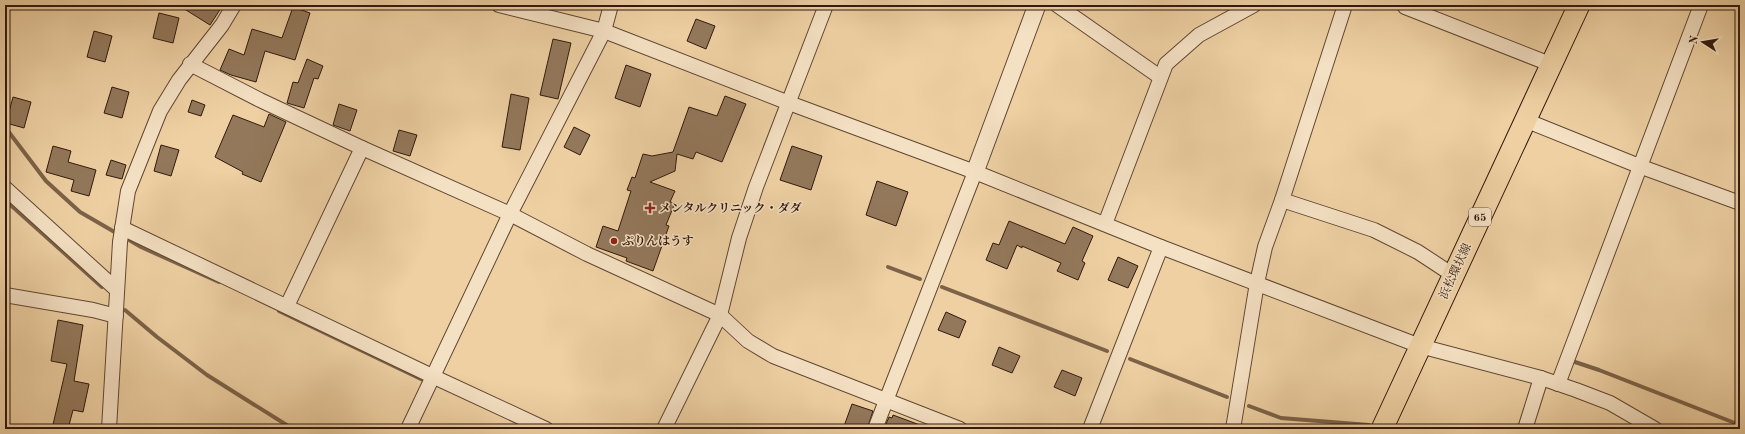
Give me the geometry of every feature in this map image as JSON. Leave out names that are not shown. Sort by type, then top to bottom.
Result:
[{"type":"main road","name":"浜松環状線","points":[[1382,429],[1550,64],[1579,5]]},
{"type":"street","points":[[114,427],[117,290],[120,242],[128,191],[160,111],[190,64],[222,25],[234,5]]},
{"type":"street","points":[[498,5],[604,31],[789,103],[974,172],[1161,247],[1420,346],[1541,378],[1610,403],[1655,429]]},
{"type":"street","points":[[408,429],[510,214],[604,31],[611,5]]},
{"type":"street","points":[[664,429],[720,315],[739,238],[756,187],[826,5]]},
{"type":"street","points":[[875,429],[1037,5]]},
{"type":"street","points":[[1057,5],[1160,77]]},
{"type":"street","points":[[1105,224],[1166,64],[1199,35],[1254,5]]},
{"type":"street","points":[[1233,429],[1257,283],[1265,247],[1282,200],[1345,5]]},
{"type":"street","points":[[1558,384],[1701,5]]},
{"type":"street","points":[[1403,6],[1550,64]]},
{"type":"street","points":[[190,64],[260,100],[362,148],[510,214],[587,254],[720,315],[748,341],[773,356],[960,429]]},
{"type":"street","points":[[1525,120],[1639,166],[1740,203]]},
{"type":"street","points":[[287,306],[362,148]]},
{"type":"street","points":[[5,188],[117,290]]},
{"type":"street","points":[[1282,200],[1374,230],[1418,252],[1453,275]]},
{"type":"street","points":[[122,228],[546,429]]},
{"type":"street","points":[[1090,429],[1161,247]]},
{"type":"street","points":[[5,295],[93,310],[116,316]]},
{"type":"street","points":[[1524,429],[1541,378]]},
{"type":"building","points":[[178,5],[223,5],[210,25]]},
{"type":"building","points":[[293,7],[310,13],[295,60],[265,51],[256,82],[231,75],[220,70],[229,49],[244,55],[252,29],[282,38]]},
{"type":"building","points":[[159,13],[179,18],[173,43],[153,38]]},
{"type":"building","points":[[696,19],[715,26],[706,49],[687,41]]},
{"type":"building","points":[[94,31],[112,36],[105,62],[87,57]]},
{"type":"building","points":[[553,39],[571,43],[558,99],[540,95]]},
{"type":"building","points":[[307,59],[323,66],[318,79],[314,78],[304,108],[287,103],[293,82],[298,83]]},
{"type":"building","points":[[626,65],[651,74],[640,107],[615,98]]},
{"type":"building","points":[[112,87],[129,92],[122,118],[104,113]]},
{"type":"building","points":[[511,94],[529,98],[520,150],[502,147]]},
{"type":"building","points":[[725,96],[746,104],[722,162],[696,152],[693,159],[677,154],[675,171],[650,182],[675,191],[670,202],[675,203],[666,225],[669,226],[653,271],[626,261],[627,258],[596,247],[603,226],[618,231],[631,191],[627,190],[632,177],[635,178],[643,154],[652,156],[673,152],[689,107],[717,116]]},
{"type":"building","points":[[13,97],[31,102],[24,128],[6,123]]},
{"type":"building","points":[[192,100],[205,105],[201,116],[188,112]]},
{"type":"building","points":[[339,104],[357,110],[350,131],[333,125]]},
{"type":"building","points":[[269,114],[286,122],[261,182],[242,174],[243,172],[215,157],[233,115],[264,127]]},
{"type":"building","points":[[574,127],[590,135],[580,155],[564,147]]},
{"type":"building","points":[[399,130],[417,135],[410,156],[393,151]]},
{"type":"building","points":[[161,145],[179,150],[171,176],[154,171]]},
{"type":"building","points":[[53,146],[71,151],[68,162],[96,170],[89,196],[71,191],[74,180],[46,172]]},
{"type":"building","points":[[792,146],[822,156],[811,190],[780,180]]},
{"type":"building","points":[[111,160],[126,165],[122,179],[106,175]]},
{"type":"building","points":[[877,181],[908,192],[896,226],[866,215]]},
{"type":"building","points":[[1009,221],[1065,244],[1073,227],[1093,236],[1082,261],[1085,263],[1078,280],[1057,271],[1061,263],[1022,246],[1022,248],[1017,245],[1007,269],[986,260],[993,243],[999,245]]},
{"type":"building","points":[[1118,257],[1138,266],[1128,288],[1108,280]]},
{"type":"building","points":[[946,312],[966,321],[959,338],[938,330]]},
{"type":"building","points":[[58,320],[83,325],[74,381],[89,384],[83,412],[73,410],[68,429],[52,429],[67,364],[51,361]]},
{"type":"building","points":[[999,347],[1020,356],[1012,373],[992,365]]},
{"type":"building","points":[[1062,370],[1082,378],[1075,396],[1054,387]]},
{"type":"building","points":[[852,404],[873,411],[867,429],[843,429]]},
{"type":"building","points":[[893,415],[928,428],[884,429],[889,417],[892,418]]},
{"type":"waterway","points":[[5,127],[46,181],[80,212],[118,234]]},
{"type":"waterway","points":[[5,200],[102,287]]},
{"type":"waterway","points":[[124,237],[141,247],[219,282]]},
{"type":"waterway","points":[[888,267],[920,279]]},
{"type":"waterway","points":[[942,287],[1107,351]]},
{"type":"waterway","points":[[125,310],[157,337],[207,375],[293,429]]},
{"type":"waterway","points":[[279,311],[423,380]]},
{"type":"waterway","points":[[1130,359],[1227,397]]},
{"type":"waterway","points":[[1572,361],[1599,370],[1740,425]]},
{"type":"waterway","points":[[1249,406],[1281,418],[1369,425]]},
{"type":"waterway","points":[[521,425],[529,429]]},
{"type":"place","name":"メンタルクリニック・ダダ","points":[[650,208]]},
{"type":"place","name":"ぷりんはうす","points":[[614,241]]}]
